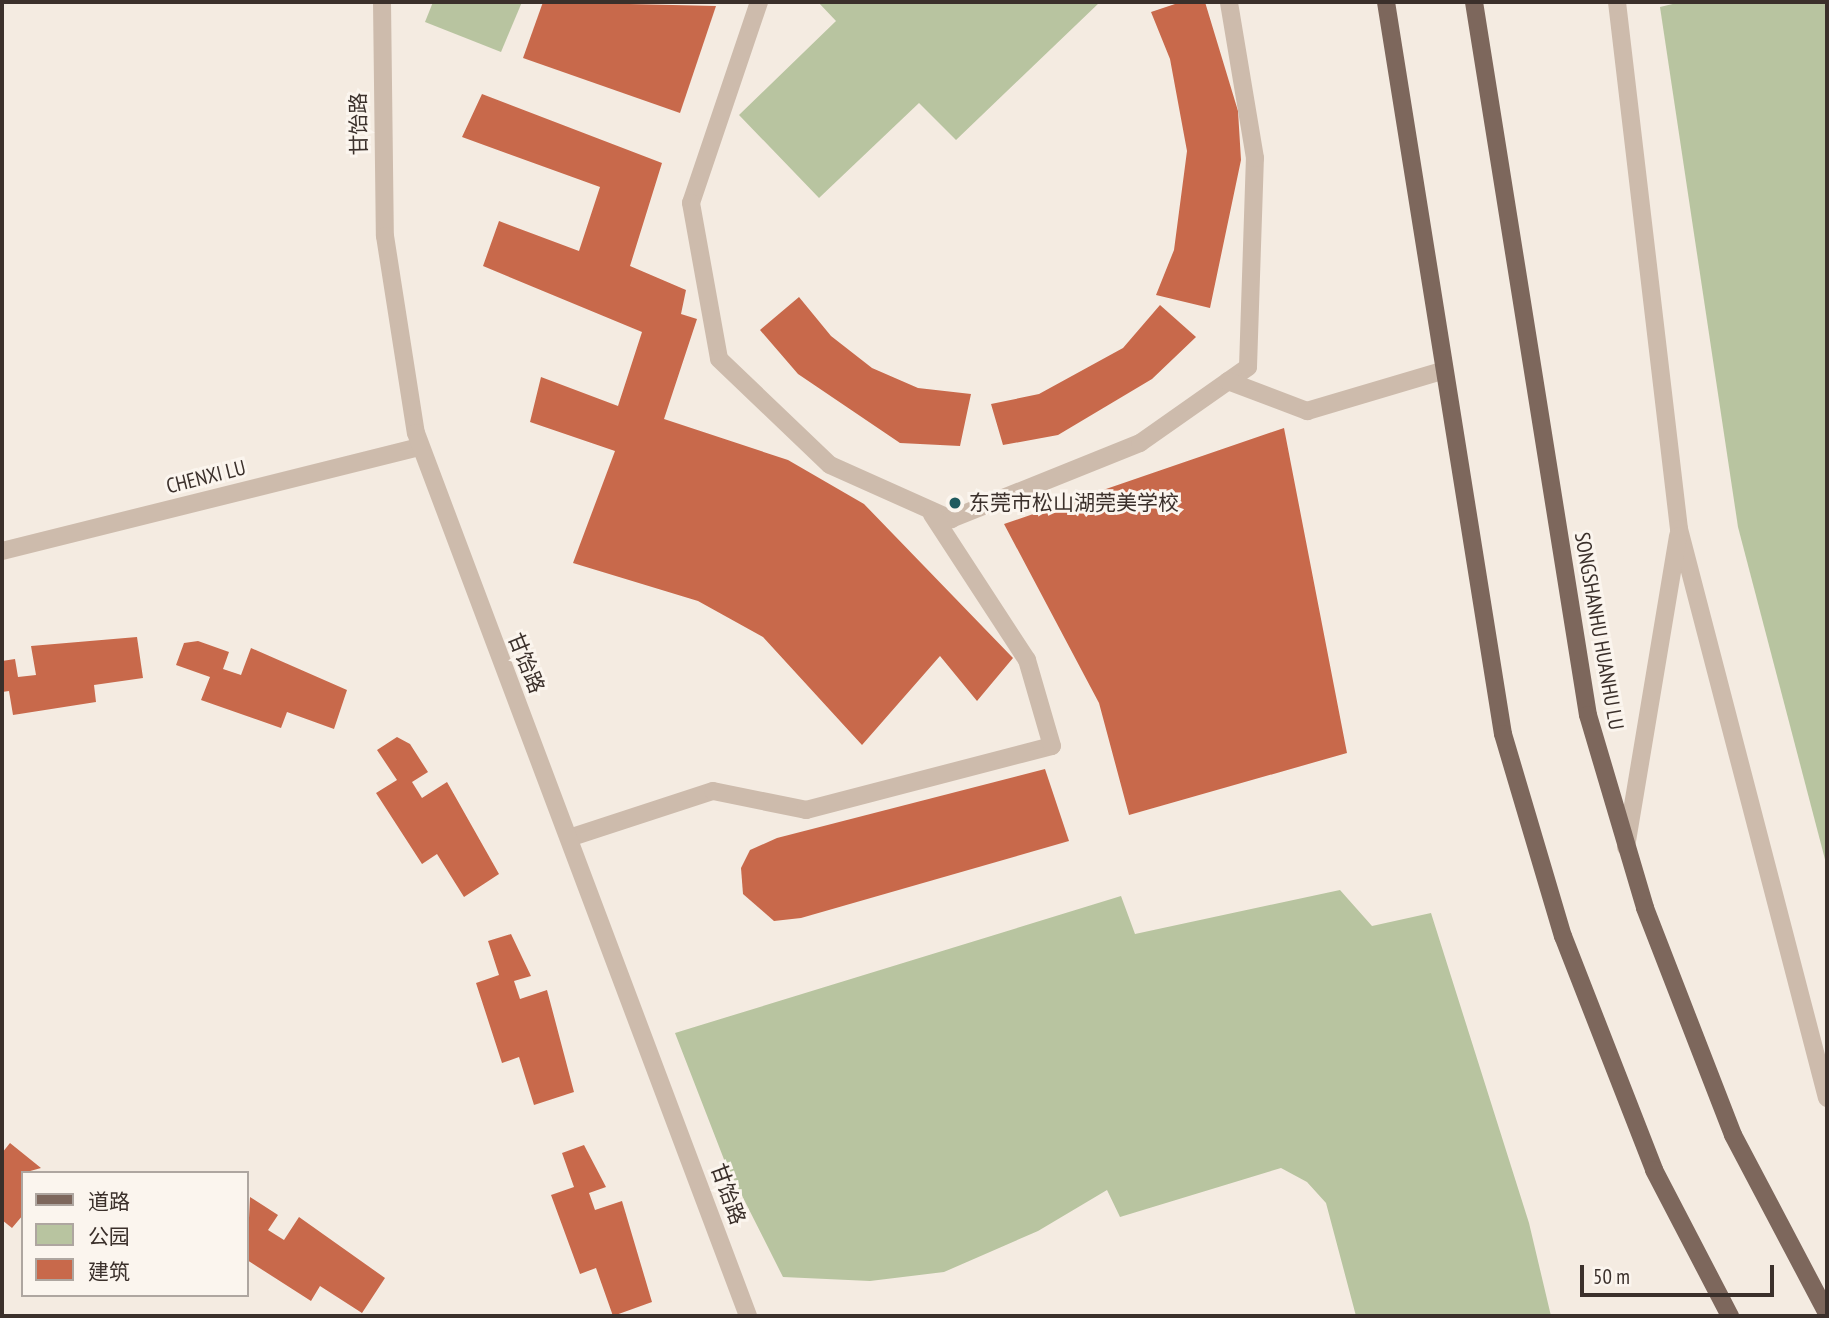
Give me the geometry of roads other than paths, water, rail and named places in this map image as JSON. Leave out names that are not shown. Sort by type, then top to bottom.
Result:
[{"type":"main road","points":[[1386,2],[1442,371],[1503,734],[1563,936],[1654,1170],[1730,1316]]},
{"type":"main road","name":"SONGSHANHU HUANHU LU","points":[[1474,2],[1588,715],[1626,846],[1733,1135],[1827,1313]]},
{"type":"street","name":"甘饴路","points":[[382,2],[385,236],[400,358],[420,447],[572,837],[748,1316]]},
{"type":"street","points":[[759,2],[691,203],[719,359],[830,465],[932,514],[951,519],[1140,443],[1248,367],[1255,158],[1228,2]]},
{"type":"street","points":[[1617,2],[1679,529],[1827,1098]]},
{"type":"street","points":[[1228,381],[1307,411],[1442,371]]},
{"type":"street","name":"CHENXI LU","points":[[2,551],[420,447]]},
{"type":"street","points":[[572,837],[713,791],[806,810],[1052,746],[1027,660],[932,514]]},
{"type":"street","points":[[1626,846],[1679,529]]},
{"type":"place","name":"东莞市松山湖莞美学校","points":[[955,503]]}]
